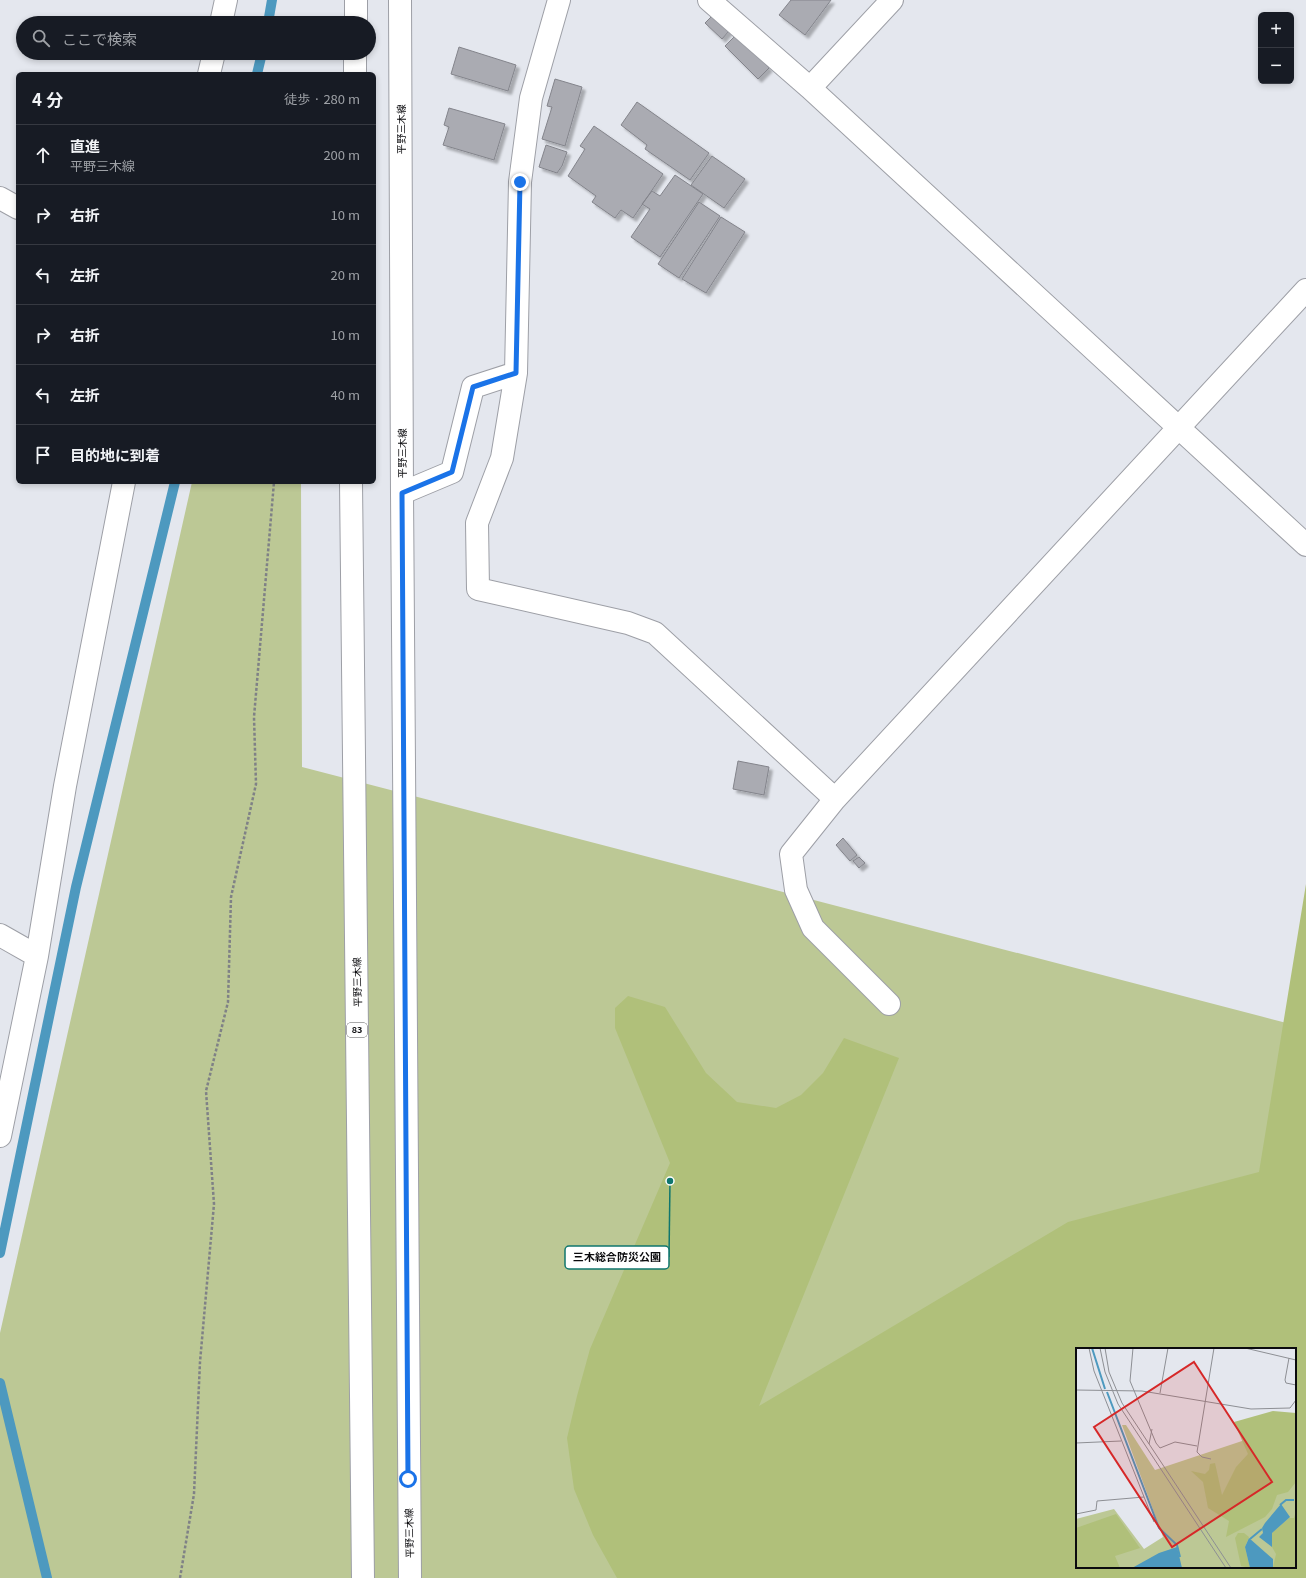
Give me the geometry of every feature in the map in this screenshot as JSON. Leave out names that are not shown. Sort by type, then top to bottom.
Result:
[{"type":"street","points":[[223,16],[226,0]]},
{"type":"street","points":[[356,0],[356,16]]},
{"type":"street","name":"平野三木線","points":[[400,0],[410,1578]]},
{"type":"street","points":[[559,0],[530,98],[520,182],[516,373],[502,458],[477,523],[478,589],[628,623],[655,633],[836,799]]},
{"type":"street","points":[[709,0],[810,88],[1306,545]]},
{"type":"street","points":[[810,88],[892,0]]},
{"type":"street","points":[[209,72],[212,60]]},
{"type":"street","points":[[355,60],[355,72]]},
{"type":"street","points":[[0,198],[16,207]]},
{"type":"street","points":[[889,1004],[813,928],[796,890],[792,854],[836,799],[1306,290]]},
{"type":"street","points":[[402,493],[452,472],[473,387],[516,373]]},
{"type":"street","points":[[0,1136],[37,956],[65,786],[124,484]]},
{"type":"street","name":"平野三木線","points":[[351,484],[363,1578]]},
{"type":"street","points":[[0,935],[37,956]]},
{"type":"path","points":[[180,1578],[194,1494],[200,1362],[214,1204],[206,1091],[228,1002],[231,897],[256,784],[254,717],[274,484]]},
{"type":"green space","points":[[192,484],[301,484],[302,767],[1306,1028],[1306,1578],[0,1578],[0,1333]]},
{"type":"green space","points":[[1306,884],[1306,1578],[617,1578],[593,1535],[574,1489],[567,1438],[590,1349],[670,1163],[615,1028],[615,1008],[628,996],[665,1007],[706,1073],[737,1102],[776,1108],[801,1095],[823,1073],[844,1038],[899,1058],[759,1406],[1068,1222],[1259,1172]]},
{"type":"building","points":[[791,0],[831,0],[805,35],[779,15]]},
{"type":"building","points":[[712,16],[729,31],[722,39],[705,23]]},
{"type":"building","points":[[736,35],[769,68],[758,79],[725,46]]},
{"type":"building","points":[[459,47],[516,65],[508,91],[451,74]]},
{"type":"building","points":[[555,79],[582,87],[565,146],[542,139],[552,107],[547,106]]},
{"type":"building","points":[[637,102],[709,153],[690,180],[645,149],[647,145],[621,125]]},
{"type":"building","points":[[449,108],[505,124],[494,160],[443,145],[449,127],[444,125]]},
{"type":"building","points":[[594,126],[663,174],[633,218],[621,210],[615,218],[592,202],[596,196],[568,176],[585,149],[580,146]]},
{"type":"building","points":[[546,145],[567,152],[562,166],[557,173],[539,167]]},
{"type":"building","points":[[712,156],[745,179],[724,208],[691,185]]},
{"type":"building","points":[[675,175],[703,194],[660,257],[631,237],[650,209],[642,204],[652,191],[660,196]]},
{"type":"building","points":[[699,202],[720,216],[679,278],[658,264]]},
{"type":"building","points":[[721,217],[745,232],[706,293],[682,279]]},
{"type":"building","points":[[738,761],[769,767],[764,795],[733,789]]},
{"type":"building","points":[[843,838],[857,855],[850,861],[836,845]]},
{"type":"building","points":[[859,857],[865,863],[859,868],[853,861]]},
{"type":"waterway","points":[[269,16],[272,0]]},
{"type":"waterway","points":[[257,72],[260,60]]},
{"type":"waterway","points":[[0,1253],[76,887],[175,484]]},
{"type":"waterway","points":[[0,1383],[47,1578]]},
{"type":"place","name":"三木総合防災公園","points":[[670,1181]]},
{"type":"route","points":[[408,1479],[402,493],[452,472],[473,387],[516,373],[520,182]]}]
